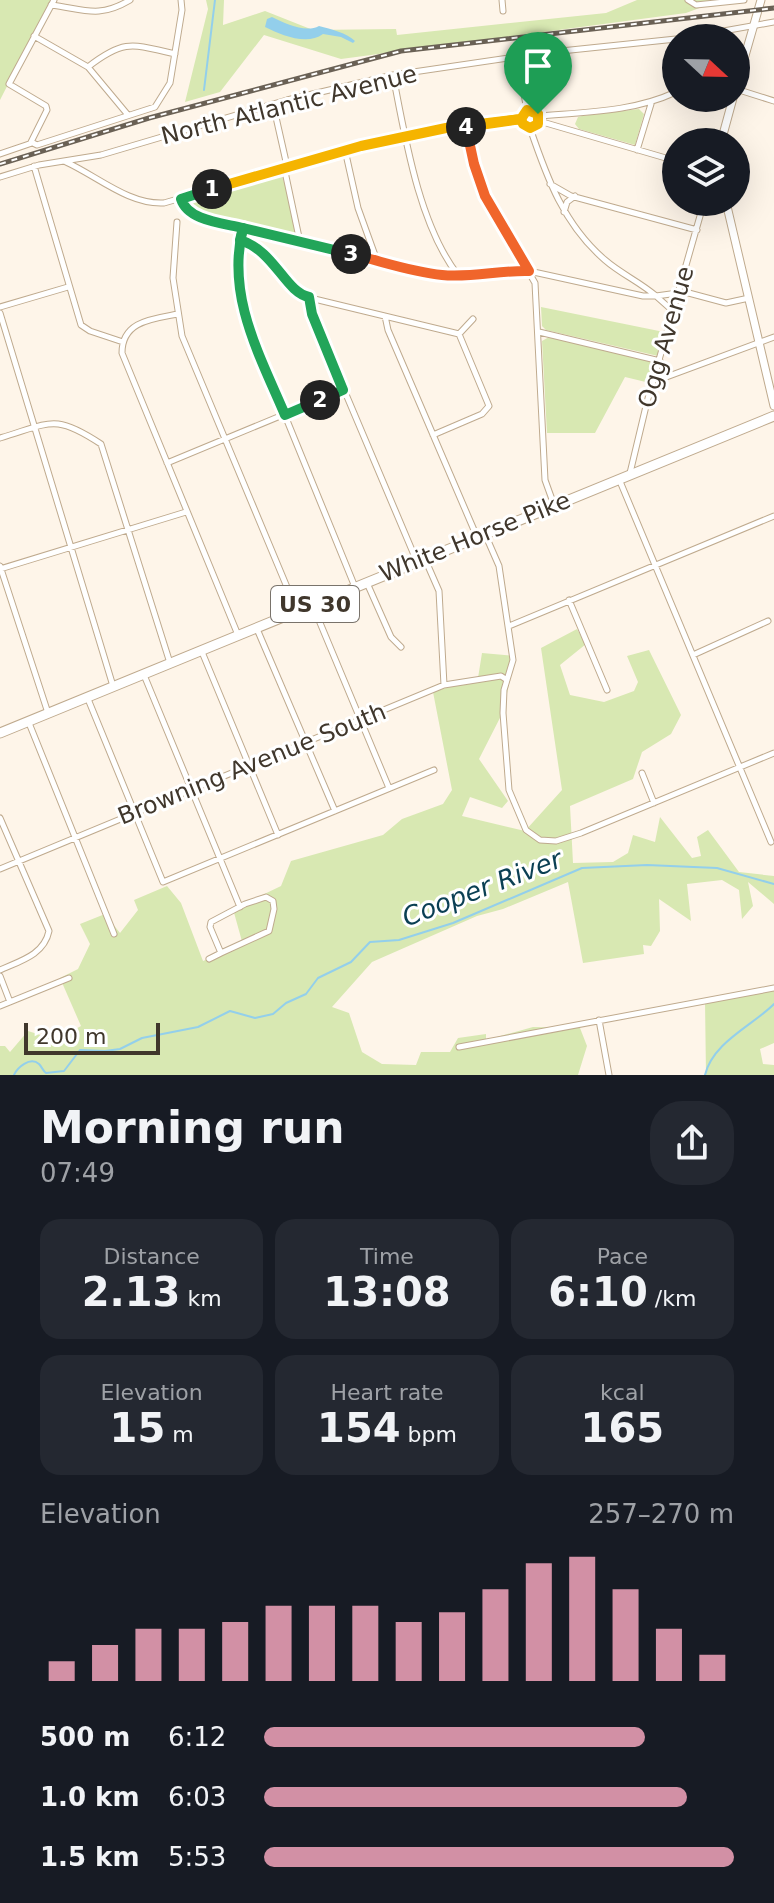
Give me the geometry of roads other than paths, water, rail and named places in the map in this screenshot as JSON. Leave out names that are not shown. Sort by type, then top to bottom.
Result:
[{"type":"highway","name":"White Horse Pike","points":[[0,733],[774,416]]},
{"type":"main road","points":[[750,33],[761,0]]},
{"type":"main road","points":[[729,216],[774,406]]},
{"type":"street","points":[[33,143],[46,106],[10,86],[53,2],[62,3],[75,11],[95,12],[116,8],[130,0]]},
{"type":"street","points":[[0,154],[33,143],[50,142],[160,103],[170,83],[181,0]]},
{"type":"street","points":[[502,0],[503,11]]},
{"type":"street","points":[[688,0],[696,5],[744,0]]},
{"type":"street","points":[[750,25],[774,22]]},
{"type":"street","points":[[34,36],[88,67],[128,115]]},
{"type":"street","name":"North Atlantic Avenue","points":[[0,177],[34,166],[85,159],[273,104],[393,75],[662,41]]},
{"type":"street","points":[[88,67],[123,45],[175,54]]},
{"type":"street","points":[[65,162],[144,202],[164,203],[345,150],[466,126],[521,119],[527,110],[517,57]]},
{"type":"street","points":[[393,75],[415,176],[436,238],[458,276]]},
{"type":"street","points":[[750,93],[774,101]]},
{"type":"street","points":[[530,128],[539,119],[651,104],[662,99]]},
{"type":"street","points":[[273,104],[300,242]]},
{"type":"street","points":[[637,150],[651,104]]},
{"type":"street","points":[[527,110],[533,110],[539,119],[662,157]]},
{"type":"street","points":[[521,119],[530,128],[549,183],[564,213],[605,260],[674,312]]},
{"type":"street","points":[[466,126],[485,196],[535,283],[545,480],[554,505]]},
{"type":"street","points":[[345,150],[358,208],[376,259]]},
{"type":"street","points":[[82,170],[85,159]]},
{"type":"street","points":[[34,166],[68,287],[83,328],[123,342]]},
{"type":"street","points":[[549,183],[559,191],[697,230]]},
{"type":"street","points":[[564,213],[567,202],[575,196]]},
{"type":"street","points":[[181,199],[190,212],[409,270],[458,276],[529,271],[643,296],[679,292],[726,303],[749,298]]},
{"type":"street","name":"Ogg Avenue","points":[[630,473],[653,379],[700,216]]},
{"type":"street","points":[[177,222],[173,268],[182,336],[297,612]]},
{"type":"street","points":[[243,228],[237,269],[242,307],[355,587]]},
{"type":"street","points":[[240,240],[268,256],[294,289],[309,297],[459,334]]},
{"type":"street","points":[[68,287],[0,310],[114,687]]},
{"type":"street","points":[[309,297],[312,314],[343,390],[420,560],[439,591],[444,685]]},
{"type":"street","points":[[178,314],[139,323],[123,342],[122,353],[238,635]]},
{"type":"street","points":[[385,316],[388,330],[433,435],[480,535],[499,566],[513,660],[503,713],[507,779],[526,830],[540,840],[556,841],[774,753]]},
{"type":"street","points":[[459,334],[473,319]]},
{"type":"street","points":[[539,332],[660,361]]},
{"type":"street","points":[[433,435],[487,410],[488,402],[459,334]]},
{"type":"street","points":[[653,379],[661,379],[774,337]]},
{"type":"street","points":[[167,463],[343,390]]},
{"type":"street","points":[[0,438],[60,422],[77,428],[103,447],[170,664]]},
{"type":"street","points":[[618,478],[771,842]]},
{"type":"street","points":[[48,714],[0,567],[186,512]]},
{"type":"street","points":[[508,626],[774,516]]},
{"type":"street","points":[[367,582],[391,637],[401,647]]},
{"type":"street","points":[[569,600],[607,690]]},
{"type":"street","points":[[312,605],[389,788]]},
{"type":"street","points":[[693,655],[768,621]]},
{"type":"street","points":[[257,628],[335,811]]},
{"type":"street","points":[[202,651],[278,835]]},
{"type":"street","points":[[144,674],[240,907]]},
{"type":"street","name":"Browning Avenue South","points":[[0,869],[444,685],[501,676],[507,680]]},
{"type":"street","points":[[88,699],[163,882],[434,770]]},
{"type":"street","points":[[29,722],[114,934]]},
{"type":"street","points":[[642,773],[654,803]]},
{"type":"street","points":[[0,818],[49,931],[40,951],[0,973],[10,1002]]},
{"type":"street","points":[[209,959],[269,931],[273,901],[266,897],[211,922],[210,927],[221,953]]},
{"type":"street","points":[[0,1006],[69,978]]},
{"type":"street","points":[[459,1047],[774,988]]},
{"type":"street","points":[[599,1020],[609,1075]]},
{"type":"water","points":[[272,17],[302,28],[329,28],[355,41],[323,34],[309,39],[286,36],[265,27],[267,19]]},
{"type":"waterway","points":[[204,90],[215,0]]},
{"type":"waterway","name":"Cooper River","points":[[14,1075],[21,1066],[32,1061],[46,1073],[64,1071],[80,1050],[120,1049],[142,1038],[198,1027],[230,1011],[255,1018],[273,1014],[286,1003],[306,994],[318,978],[351,962],[370,942],[399,940],[453,923],[582,868],[647,865],[717,868],[774,884]]},
{"type":"waterway","points":[[705,1075],[716,1053],[774,1004]]},
{"type":"railway","points":[[0,164],[149,118],[401,51],[774,8]]}]
